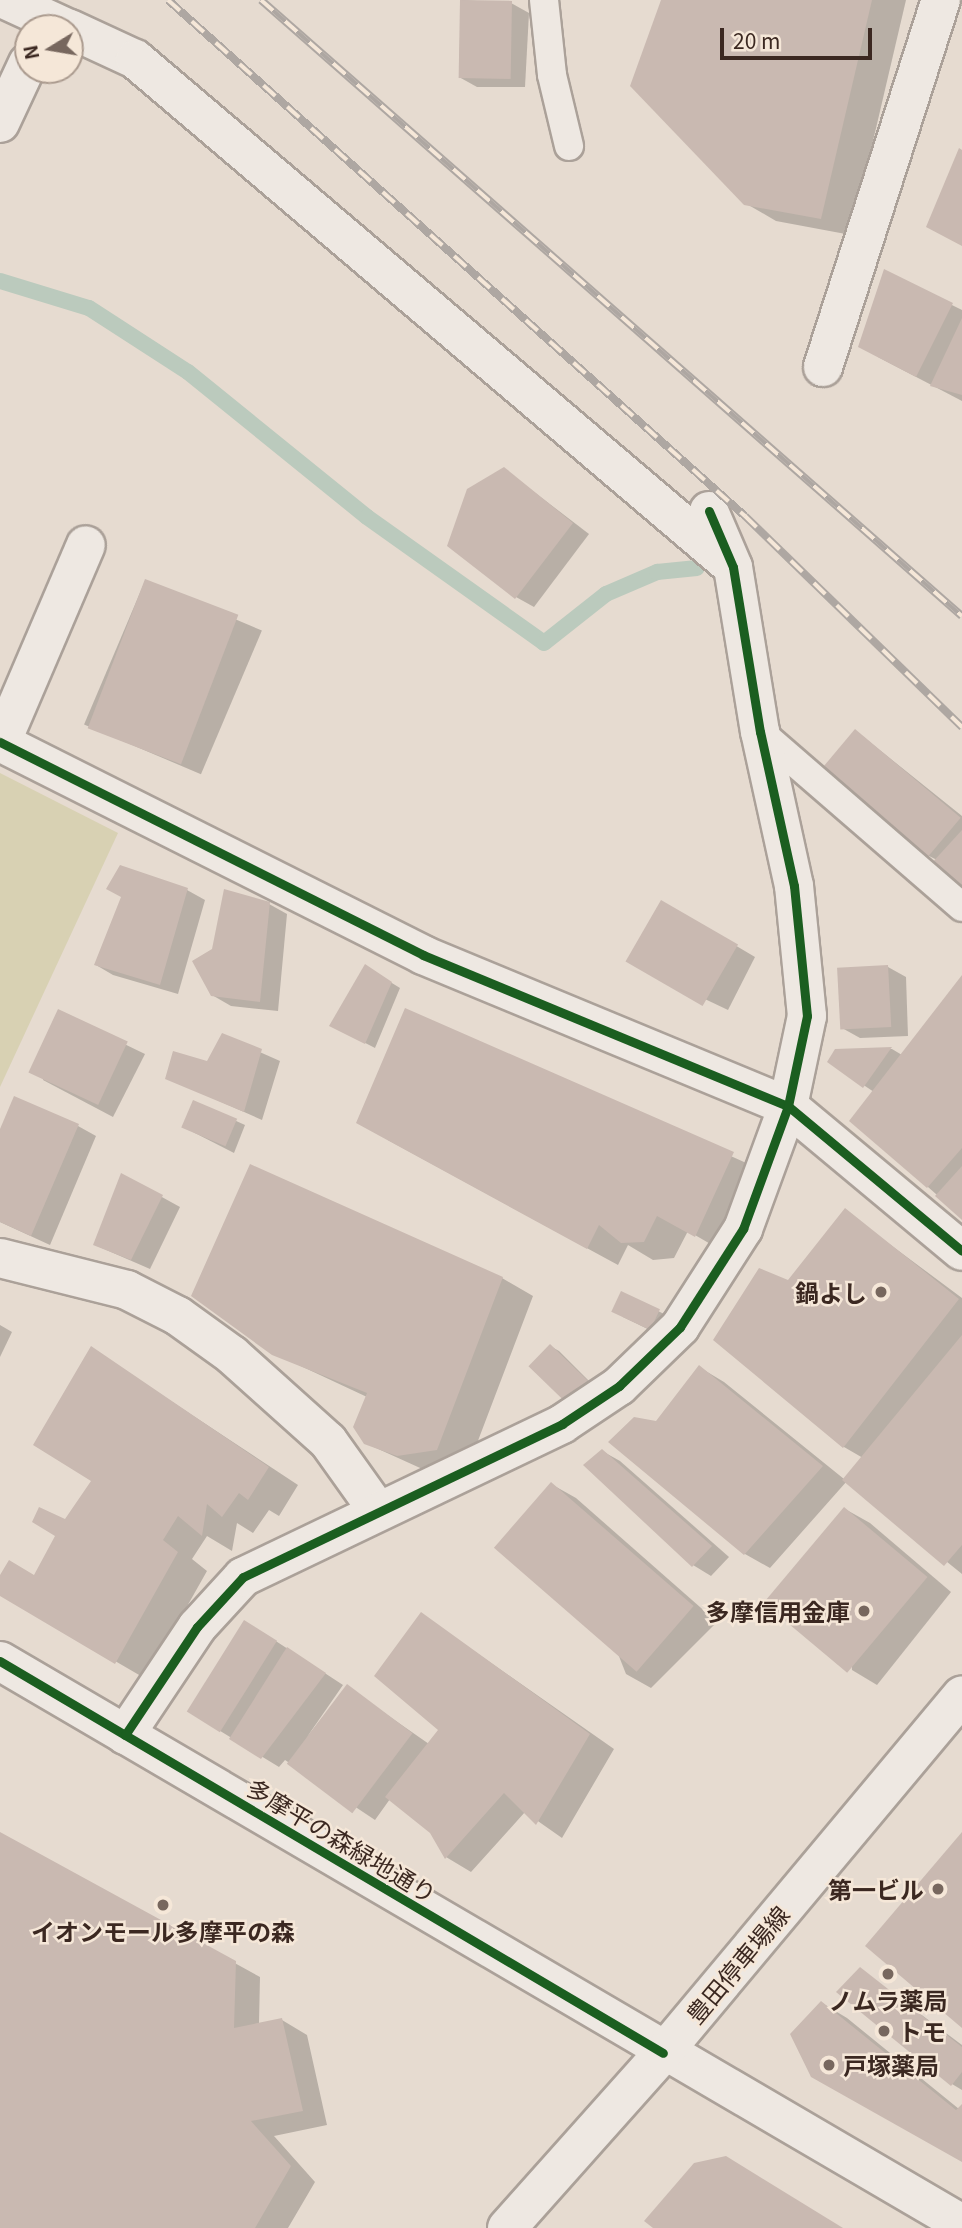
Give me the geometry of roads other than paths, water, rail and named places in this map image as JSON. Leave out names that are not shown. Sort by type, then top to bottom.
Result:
[{"type":"street","points":[[6,0],[34,14]]},
{"type":"street","points":[[823,367],[941,0]]},
{"type":"street","points":[[84,37],[135,59],[733,567]]},
{"type":"street","points":[[0,123],[18,84]]},
{"type":"street","points":[[125,1735],[197,1627],[243,1577],[562,1424],[619,1386],[680,1327],[743,1229],[788,1106],[807,1016],[794,887],[760,732],[733,567],[709,511]]},
{"type":"street","points":[[86,545],[0,743],[424,955],[788,1106],[962,1251]]},
{"type":"street","points":[[0,1258],[128,1290],[178,1316],[232,1355],[328,1441],[378,1511]]},
{"type":"street","name":"多摩平の森緑地通り","points":[[0,1661],[663,2053],[962,2224]]},
{"type":"street","name":"豊田停車場線","points":[[507,2228],[663,2053],[962,1695]]},
{"type":"lane","points":[[544,0],[552,75],[569,146]]},
{"type":"lane","points":[[760,732],[962,907]]},
{"type":"waterway","points":[[0,281],[89,308],[188,372],[367,517],[544,643],[606,594],[657,572],[697,568]]},
{"type":"railway","points":[[168,0],[745,516],[962,727]]},
{"type":"railway","points":[[261,0],[962,616]]},
{"type":"place","name":"鍋よし","points":[[881,1292]]},
{"type":"place","name":"多摩信用金庫","points":[[864,1611]]},
{"type":"place","name":"第一ビル","points":[[938,1889]]},
{"type":"place","name":"イオンモール多摩平の森","points":[[163,1905]]},
{"type":"place","name":"ノムラ薬局","points":[[888,1974]]},
{"type":"place","name":"トモ","points":[[884,2031]]},
{"type":"place","name":"戸塚薬局","points":[[829,2065]]}]
